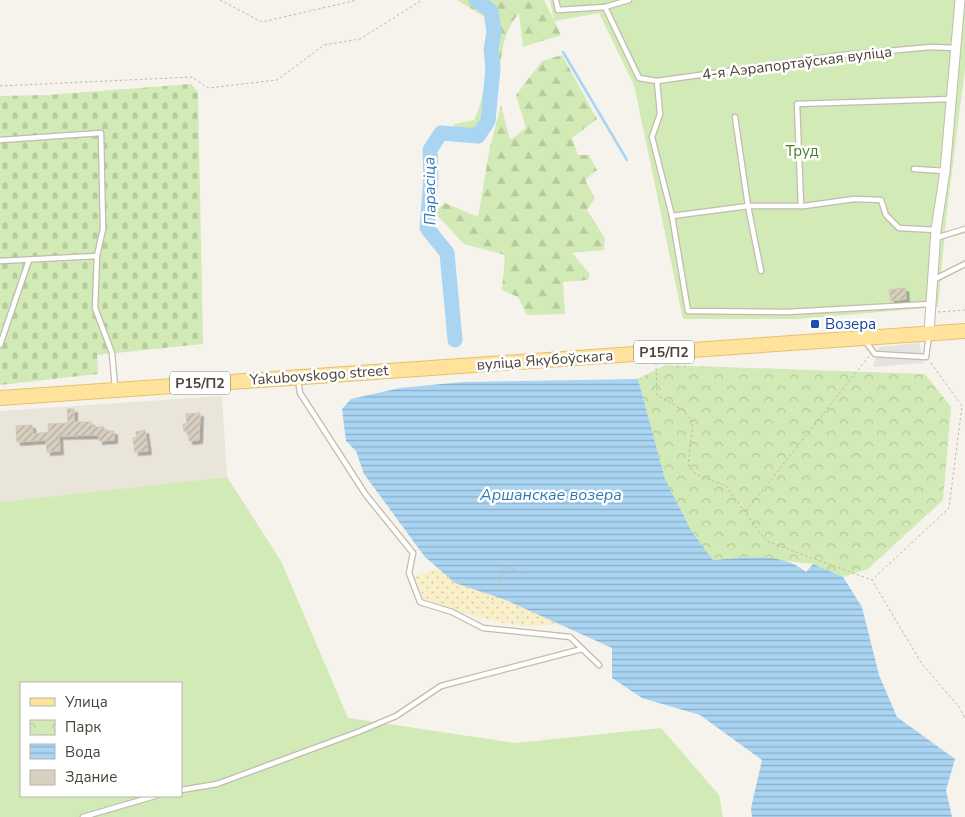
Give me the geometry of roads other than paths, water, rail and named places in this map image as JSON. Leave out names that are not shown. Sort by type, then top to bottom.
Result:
[{"type":"main road","name":"Р15/П2","points":[[863,338],[965,331]]},
{"type":"main road","name":"Yakubovskogo street","points":[[0,398],[863,338]]},
{"type":"street","points":[[929,333],[936,234],[953,99],[960,0]]},
{"type":"lane","points":[[556,0],[558,10],[605,7],[629,0]]},
{"type":"lane","name":"4-я Аэрапортаўская вуліца","points":[[605,7],[639,78],[657,82],[842,55],[931,47],[957,48]]},
{"type":"lane","points":[[657,82],[660,114],[652,137],[672,216],[688,311],[787,312],[931,308]]},
{"type":"lane","points":[[801,206],[797,104],[953,99]]},
{"type":"lane","points":[[736,118],[748,206],[761,272]]},
{"type":"lane","points":[[0,140],[101,133],[103,229],[97,256],[95,308],[112,353],[115,389]]},
{"type":"lane","points":[[914,169],[945,170]]},
{"type":"lane","points":[[672,216],[748,206],[801,206],[854,199],[881,200],[886,215],[899,228],[936,234],[965,229]]},
{"type":"lane","points":[[0,261],[97,256]]},
{"type":"lane","points":[[0,345],[29,260]]},
{"type":"lane","points":[[933,280],[965,264]]},
{"type":"lane","points":[[863,338],[875,354],[926,357],[929,333]]},
{"type":"lane","points":[[298,377],[300,393],[366,495],[413,554],[409,573],[420,602],[452,612],[483,628],[570,638],[599,665]]},
{"type":"lane","points":[[182,790],[217,784],[358,732],[396,716],[441,686],[582,649]]},
{"type":"lane","points":[[83,817],[152,797]]},
{"type":"water","name":"Аршанскае возера","points":[[638,379],[665,479],[692,532],[713,560],[749,557],[774,558],[796,565],[806,572],[813,564],[843,577],[862,607],[879,675],[897,717],[955,759],[946,790],[952,817],[752,817],[751,808],[762,760],[700,715],[642,698],[612,678],[612,648],[506,600],[455,583],[425,557],[364,474],[356,451],[346,441],[342,409],[351,399],[400,388],[463,382]]},
{"type":"waterway","name":"Парасіца","points":[[455,340],[447,253],[427,228],[431,176],[430,150],[441,133],[478,136],[488,121],[493,68],[491,50],[494,32],[491,11],[476,0]]},
{"type":"waterway","points":[[563,52],[627,160]]},
{"type":"place","name":"Возера","points":[[815,324]]},
{"type":"park label","name":"Труд","points":[[802,151]]}]
